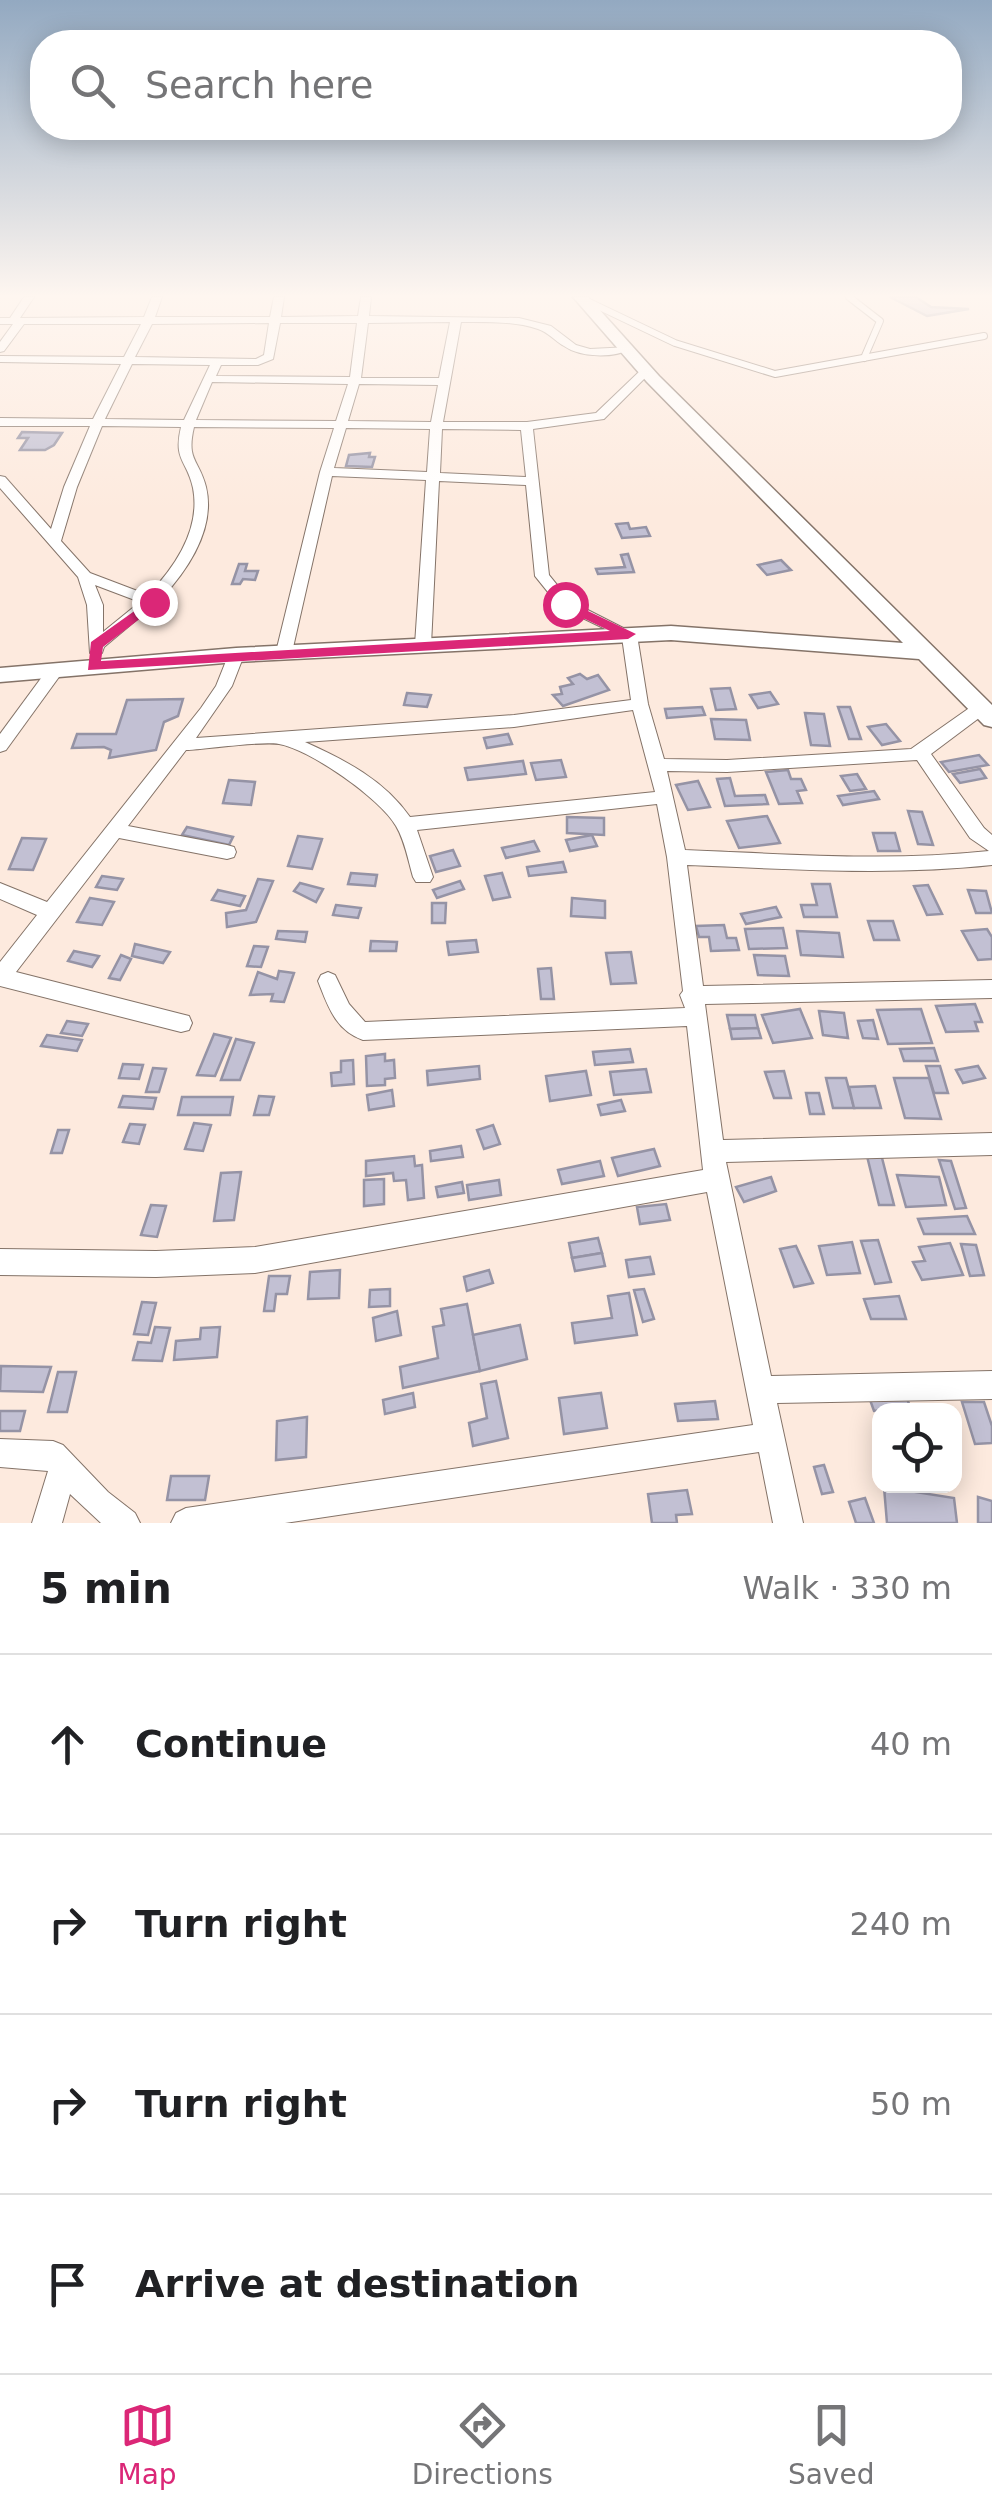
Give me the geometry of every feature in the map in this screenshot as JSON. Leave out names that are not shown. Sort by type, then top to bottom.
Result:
[{"type":"street","points":[[55,540],[63,507],[125,368]]},
{"type":"street","points":[[94,656],[154,602],[188,553],[200,492],[184,452],[189,422],[214,368]]},
{"type":"street","points":[[284,652],[326,472],[344,423],[356,368]]},
{"type":"street","points":[[424,645],[436,426],[447,368]]},
{"type":"street","points":[[643,368],[987,713],[921,753],[727,766],[657,765]]},
{"type":"street","points":[[0,422],[526,426],[600,416],[646,371]]},
{"type":"street","points":[[209,379],[444,382]]},
{"type":"street","points":[[526,426],[542,576],[565,604],[628,634]]},
{"type":"street","points":[[326,472],[534,481]]},
{"type":"street","points":[[0,480],[85,576],[95,604],[94,656]]},
{"type":"street","points":[[85,576],[154,602]]},
{"type":"street","points":[[0,675],[56,670],[94,656],[236,655],[628,634],[720,634],[924,652]]},
{"type":"street","points":[[628,634],[640,704],[677,857],[692,1006],[716,1179],[788,1523]]},
{"type":"street","points":[[181,1023],[0,977],[116,832],[224,686],[236,655]]},
{"type":"street","points":[[0,746],[56,670]]},
{"type":"street","points":[[180,745],[514,721],[640,704]]},
{"type":"street","points":[[285,740],[322,756],[371,788],[405,824],[423,877]]},
{"type":"street","points":[[921,753],[977,833],[992,845]]},
{"type":"street","points":[[405,824],[665,797]]},
{"type":"street","points":[[116,832],[228,852]]},
{"type":"street","points":[[677,857],[850,864],[946,864],[992,858]]},
{"type":"street","points":[[0,891],[51,912]]},
{"type":"street","points":[[328,981],[343,1014],[354,1028],[363,1031],[692,1006],[992,989]]},
{"type":"street","points":[[711,1151],[992,1144]]},
{"type":"street","points":[[0,1262],[156,1264],[255,1260],[716,1179]]},
{"type":"street","points":[[763,1390],[992,1386]]},
{"type":"street","points":[[186,1523],[771,1436]]},
{"type":"street","points":[[0,1453],[47,1452],[98,1502],[126,1523]]},
{"type":"street","points":[[47,1523],[64,1466]]},
{"type":"lane","points":[[754,368],[769,373],[800,368]]},
{"type":"building","points":[[22,432],[62,433],[45,450],[20,450],[28,438],[18,438]]},
{"type":"building","points":[[370,453],[369,457],[375,457],[372,467],[346,466],[349,455]]},
{"type":"building","points":[[628,523],[630,529],[646,527],[650,536],[622,538],[616,524]]},
{"type":"building","points":[[628,554],[634,572],[598,574],[596,569],[625,567],[621,555]]},
{"type":"building","points":[[781,560],[791,570],[767,575],[758,565]]},
{"type":"building","points":[[239,564],[247,564],[245,571],[258,571],[255,580],[243,579],[240,584],[232,584]]},
{"type":"building","points":[[580,674],[587,679],[598,675],[609,690],[563,706],[553,695],[562,694],[560,687],[573,684],[568,678]]},
{"type":"building","points":[[730,688],[736,709],[716,710],[711,689]]},
{"type":"building","points":[[770,692],[778,704],[758,708],[750,695]]},
{"type":"building","points":[[407,693],[431,695],[427,707],[404,705]]},
{"type":"building","points":[[183,699],[178,716],[164,722],[156,750],[109,758],[111,750],[104,747],[72,748],[77,734],[116,734],[127,700]]},
{"type":"building","points":[[702,707],[705,715],[667,718],[665,709]]},
{"type":"building","points":[[838,707],[850,707],[861,739],[849,739]]},
{"type":"building","points":[[805,713],[824,714],[830,746],[811,745]]},
{"type":"building","points":[[711,719],[746,720],[750,740],[715,739]]},
{"type":"building","points":[[886,724],[900,741],[882,745],[868,727]]},
{"type":"building","points":[[508,734],[512,744],[487,748],[484,738]]},
{"type":"building","points":[[979,755],[988,765],[949,772],[941,762]]},
{"type":"building","points":[[561,760],[566,777],[536,780],[531,763]]},
{"type":"building","points":[[523,761],[526,774],[468,780],[465,768]]},
{"type":"building","points":[[980,769],[986,778],[960,783],[953,774]]},
{"type":"building","points":[[788,770],[791,779],[801,779],[806,790],[797,791],[802,803],[779,804],[766,772]]},
{"type":"building","points":[[857,774],[866,789],[850,791],[841,776]]},
{"type":"building","points":[[730,778],[735,796],[765,795],[768,804],[725,806],[717,779]]},
{"type":"building","points":[[229,780],[255,782],[251,805],[223,803]]},
{"type":"building","points":[[698,781],[710,807],[688,810],[676,785]]},
{"type":"building","points":[[874,791],[879,799],[843,805],[838,796]]},
{"type":"building","points":[[908,811],[922,812],[933,845],[918,844]]},
{"type":"building","points":[[767,816],[780,843],[739,848],[727,821]]},
{"type":"building","points":[[567,817],[604,818],[604,835],[567,833]]},
{"type":"building","points":[[187,827],[233,837],[229,845],[182,835]]},
{"type":"building","points":[[873,833],[895,833],[900,851],[878,851]]},
{"type":"building","points":[[592,835],[597,846],[570,851],[566,840]]},
{"type":"building","points":[[298,836],[322,839],[312,869],[288,866]]},
{"type":"building","points":[[22,838],[46,839],[33,870],[9,869]]},
{"type":"building","points":[[534,841],[539,851],[506,858],[502,848]]},
{"type":"building","points":[[453,850],[460,866],[436,872],[430,856]]},
{"type":"building","points":[[563,862],[566,872],[529,876],[527,867]]},
{"type":"building","points":[[351,873],[377,875],[375,886],[348,884]]},
{"type":"building","points":[[502,873],[510,897],[493,900],[485,876]]},
{"type":"building","points":[[102,876],[123,879],[117,890],[96,887]]},
{"type":"building","points":[[258,879],[273,881],[256,922],[227,927],[226,913],[246,910]]},
{"type":"building","points":[[460,881],[464,889],[437,898],[433,890]]},
{"type":"building","points":[[300,883],[323,889],[316,902],[294,891]]},
{"type":"building","points":[[812,884],[830,884],[837,917],[804,917],[801,905],[817,905]]},
{"type":"building","points":[[928,885],[942,914],[927,915],[914,886]]},
{"type":"building","points":[[218,890],[245,896],[240,906],[212,900]]},
{"type":"building","points":[[968,890],[986,891],[992,913],[976,913]]},
{"type":"building","points":[[90,898],[114,902],[102,925],[77,922]]},
{"type":"building","points":[[572,898],[605,901],[605,918],[571,916]]},
{"type":"building","points":[[432,903],[446,903],[445,923],[432,923]]},
{"type":"building","points":[[336,905],[361,908],[358,918],[333,915]]},
{"type":"building","points":[[776,907],[781,917],[746,924],[741,914]]},
{"type":"building","points":[[868,921],[893,921],[899,940],[874,940]]},
{"type":"building","points":[[724,925],[727,938],[736,938],[739,950],[711,951],[709,937],[699,937],[696,926]]},
{"type":"building","points":[[783,928],[787,948],[749,949],[745,929]]},
{"type":"building","points":[[987,929],[992,937],[992,959],[978,960],[962,931]]},
{"type":"building","points":[[278,931],[307,932],[305,942],[276,939]]},
{"type":"building","points":[[797,931],[839,933],[843,957],[801,955]]},
{"type":"building","points":[[476,940],[478,952],[449,955],[447,942]]},
{"type":"building","points":[[371,941],[397,942],[396,951],[370,951]]},
{"type":"building","points":[[135,944],[170,952],[163,963],[132,956]]},
{"type":"building","points":[[254,946],[268,947],[261,967],[247,966]]},
{"type":"building","points":[[74,951],[99,956],[92,967],[68,961]]},
{"type":"building","points":[[631,952],[636,983],[611,984],[606,953]]},
{"type":"building","points":[[121,955],[131,959],[120,980],[109,978]]},
{"type":"building","points":[[754,955],[785,956],[789,976],[758,975]]},
{"type":"building","points":[[551,968],[554,999],[541,999],[538,969]]},
{"type":"building","points":[[279,971],[294,973],[284,1002],[271,1001],[273,994],[250,995],[258,972],[277,979]]},
{"type":"building","points":[[975,1004],[982,1022],[975,1022],[978,1031],[946,1032],[936,1006]]},
{"type":"building","points":[[800,1009],[812,1038],[773,1043],[762,1015]]},
{"type":"building","points":[[921,1009],[932,1043],[888,1044],[877,1010]]},
{"type":"building","points":[[819,1011],[844,1013],[848,1038],[823,1035]]},
{"type":"building","points":[[727,1015],[755,1015],[758,1028],[730,1029]]},
{"type":"building","points":[[873,1020],[878,1039],[863,1038],[858,1021]]},
{"type":"building","points":[[67,1021],[88,1024],[82,1036],[61,1033]]},
{"type":"building","points":[[758,1028],[761,1038],[732,1039],[730,1029]]},
{"type":"building","points":[[214,1034],[231,1038],[215,1076],[197,1075]]},
{"type":"building","points":[[47,1035],[82,1040],[77,1051],[41,1046]]},
{"type":"building","points":[[236,1039],[254,1043],[240,1080],[221,1080]]},
{"type":"building","points":[[934,1048],[938,1061],[904,1061],[900,1049]]},
{"type":"building","points":[[630,1049],[633,1062],[595,1065],[593,1052]]},
{"type":"building","points":[[385,1054],[385,1061],[394,1060],[395,1078],[385,1079],[385,1085],[367,1086],[366,1056]]},
{"type":"building","points":[[353,1060],[354,1084],[332,1086],[331,1073],[341,1072],[341,1061]]},
{"type":"building","points":[[123,1064],[143,1065],[139,1079],[119,1078]]},
{"type":"building","points":[[479,1066],[480,1079],[428,1085],[427,1071]]},
{"type":"building","points":[[926,1066],[940,1066],[948,1093],[934,1093]]},
{"type":"building","points":[[978,1066],[985,1078],[963,1083],[956,1070]]},
{"type":"building","points":[[153,1068],[166,1069],[159,1092],[146,1092]]},
{"type":"building","points":[[646,1069],[651,1092],[614,1095],[610,1072]]},
{"type":"building","points":[[586,1071],[591,1095],[550,1101],[546,1076]]},
{"type":"building","points":[[784,1071],[791,1098],[774,1098],[765,1072]]},
{"type":"building","points":[[826,1078],[846,1078],[854,1108],[833,1108]]},
{"type":"building","points":[[894,1078],[929,1078],[941,1119],[905,1118]]},
{"type":"building","points":[[875,1086],[881,1108],[854,1108],[849,1087]]},
{"type":"building","points":[[392,1090],[394,1106],[369,1110],[367,1095]]},
{"type":"building","points":[[806,1093],[819,1093],[824,1114],[810,1114]]},
{"type":"building","points":[[123,1096],[156,1098],[153,1109],[119,1107]]},
{"type":"building","points":[[259,1096],[274,1097],[269,1115],[254,1115]]},
{"type":"building","points":[[182,1097],[233,1097],[230,1115],[178,1115]]},
{"type":"building","points":[[621,1100],[625,1111],[601,1115],[598,1105]]},
{"type":"building","points":[[194,1123],[211,1125],[203,1151],[185,1149]]},
{"type":"building","points":[[130,1124],[145,1125],[139,1144],[123,1142]]},
{"type":"building","points":[[493,1125],[500,1144],[484,1149],[477,1130]]},
{"type":"building","points":[[58,1130],[69,1130],[62,1153],[51,1153]]},
{"type":"building","points":[[461,1146],[463,1157],[431,1161],[430,1151]]},
{"type":"building","points":[[654,1149],[660,1166],[618,1176],[612,1158]]},
{"type":"building","points":[[881,1154],[894,1205],[879,1205],[867,1156]]},
{"type":"building","points":[[414,1156],[415,1166],[422,1165],[424,1198],[408,1200],[406,1180],[394,1181],[393,1173],[366,1176],[366,1161]]},
{"type":"building","points":[[939,1160],[951,1161],[966,1208],[955,1209]]},
{"type":"building","points":[[600,1161],[604,1176],[562,1184],[558,1170]]},
{"type":"building","points":[[241,1172],[234,1220],[214,1221],[221,1173]]},
{"type":"building","points":[[897,1175],[939,1177],[946,1205],[906,1207]]},
{"type":"building","points":[[771,1177],[776,1191],[744,1202],[736,1187]]},
{"type":"building","points":[[384,1179],[384,1204],[364,1206],[364,1180]]},
{"type":"building","points":[[499,1180],[501,1195],[469,1200],[467,1185]]},
{"type":"building","points":[[462,1182],[464,1193],[438,1197],[436,1187]]},
{"type":"building","points":[[666,1204],[670,1220],[640,1224],[637,1207]]},
{"type":"building","points":[[151,1205],[166,1206],[157,1237],[141,1235]]},
{"type":"building","points":[[967,1216],[975,1234],[924,1234],[918,1219]]},
{"type":"building","points":[[598,1238],[602,1253],[572,1258],[569,1243]]},
{"type":"building","points":[[878,1240],[891,1282],[875,1284],[861,1241]]},
{"type":"building","points":[[852,1242],[860,1273],[827,1275],[819,1246]]},
{"type":"building","points":[[950,1243],[963,1275],[922,1280],[913,1262],[925,1261],[919,1247]]},
{"type":"building","points":[[961,1244],[976,1245],[984,1275],[970,1276]]},
{"type":"building","points":[[796,1246],[813,1283],[794,1287],[780,1249]]},
{"type":"building","points":[[602,1253],[605,1266],[575,1271],[572,1258]]},
{"type":"building","points":[[650,1257],[654,1274],[629,1277],[626,1260]]},
{"type":"building","points":[[340,1270],[339,1298],[308,1299],[310,1272]]},
{"type":"building","points":[[489,1270],[493,1283],[467,1291],[464,1277]]},
{"type":"building","points":[[269,1276],[290,1276],[287,1294],[276,1294],[274,1311],[264,1311]]},
{"type":"building","points":[[390,1289],[390,1306],[369,1307],[370,1290]]},
{"type":"building","points":[[644,1289],[654,1319],[643,1322],[634,1290]]},
{"type":"building","points":[[629,1293],[637,1335],[575,1343],[572,1323],[612,1318],[608,1296]]},
{"type":"building","points":[[899,1296],[906,1319],[871,1319],[864,1299]]},
{"type":"building","points":[[142,1302],[156,1303],[148,1335],[134,1334]]},
{"type":"building","points":[[467,1304],[480,1371],[403,1388],[400,1367],[438,1358],[433,1327],[444,1325],[441,1309]]},
{"type":"building","points":[[397,1311],[401,1335],[376,1341],[373,1318]]},
{"type":"building","points":[[520,1325],[527,1359],[480,1371],[473,1335]]},
{"type":"building","points":[[155,1327],[170,1328],[162,1361],[133,1360],[138,1342],[151,1343]]},
{"type":"building","points":[[220,1327],[217,1357],[174,1360],[176,1341],[200,1339],[201,1328]]},
{"type":"building","points":[[1,1366],[51,1367],[43,1392],[0,1391]]},
{"type":"building","points":[[58,1372],[76,1372],[67,1412],[48,1412]]},
{"type":"building","points":[[496,1381],[508,1438],[473,1446],[469,1423],[487,1418],[481,1384]]},
{"type":"building","points":[[905,1392],[909,1403],[872,1405],[869,1397]]},
{"type":"building","points":[[413,1393],[415,1407],[385,1414],[383,1400]]},
{"type":"building","points":[[601,1393],[607,1428],[564,1434],[559,1398]]},
{"type":"building","points":[[715,1401],[718,1419],[678,1421],[675,1404]]},
{"type":"building","points":[[962,1402],[984,1402],[992,1426],[992,1443],[975,1444]]},
{"type":"building","points":[[0,1411],[25,1411],[20,1431],[0,1431]]},
{"type":"building","points":[[307,1417],[306,1457],[276,1460],[277,1421]]},
{"type":"building","points":[[824,1465],[833,1492],[822,1494],[814,1467]]},
{"type":"building","points":[[171,1476],[209,1476],[205,1500],[167,1500]]},
{"type":"building","points":[[687,1490],[692,1514],[676,1515],[677,1523],[652,1523],[648,1494]]},
{"type":"building","points":[[884,1493],[954,1498],[957,1523],[887,1523]]},
{"type":"building","points":[[978,1497],[992,1501],[992,1523],[978,1523]]},
{"type":"building","points":[[865,1498],[874,1523],[856,1523],[849,1502]]},
{"type":"route","points":[[154,602],[96,645],[93,666],[628,634],[565,604]]}]
